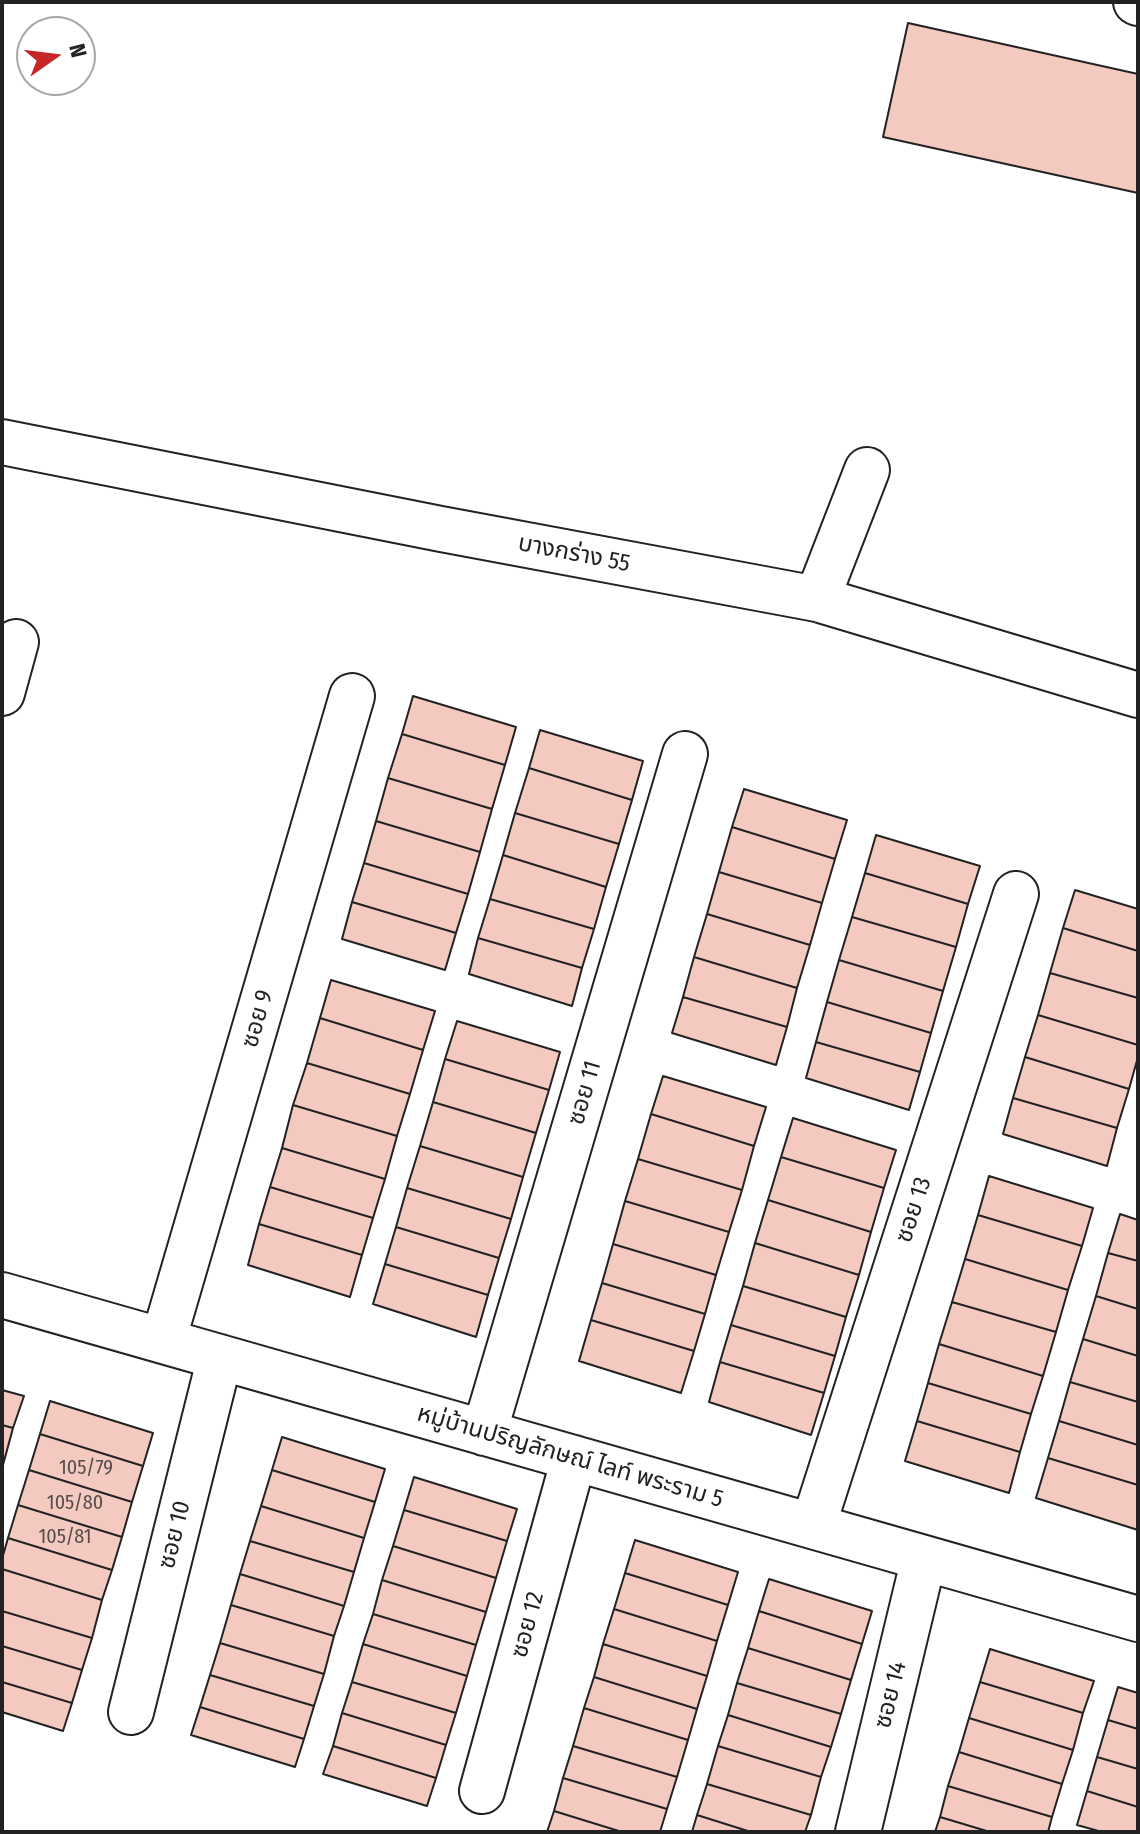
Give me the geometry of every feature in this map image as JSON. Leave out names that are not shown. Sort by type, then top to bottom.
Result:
[{"type":"street","name":"บางกร่าง 55","points":[[2,442],[425,526],[817,599],[1138,695]]},
{"type":"street","points":[[817,599],[867,470]]},
{"type":"street","points":[[2,693],[16,642]]},
{"type":"street","name":"ซอย 9","points":[[163,1341],[352,696]]},
{"type":"street","name":"ซอย 11","points":[[484,1433],[685,754]]},
{"type":"street","name":"ซอย 13","points":[[813,1526],[1016,894]]},
{"type":"street","name":"หมู่บ้านปริญลักษณ์ ไลท์ พระราม 5","points":[[2,1295],[1138,1619]]},
{"type":"street","name":"ซอย 10","points":[[131,1712],[220,1357]]},
{"type":"street","name":"ซอย 12","points":[[482,1791],[574,1458]]},
{"type":"street","name":"ซอย 14","points":[[858,1832],[924,1558]]},
{"type":"building","points":[[908,23],[1138,74],[1138,193],[883,137]]},
{"type":"building","points":[[413,696],[516,727],[505,765],[402,734]]},
{"type":"building","points":[[540,730],[643,761],[632,800],[529,768]]},
{"type":"building","points":[[402,734],[505,765],[492,809],[388,778]]},
{"type":"building","points":[[529,768],[632,800],[619,844],[515,813]]},
{"type":"building","points":[[388,778],[492,809],[480,852],[376,821]]},
{"type":"building","points":[[744,789],[847,820],[835,859],[732,827]]},
{"type":"building","points":[[515,813],[619,844],[606,887],[503,855]]},
{"type":"building","points":[[376,821],[480,852],[468,894],[364,863]]},
{"type":"building","points":[[732,827],[835,859],[822,903],[719,872]]},
{"type":"building","points":[[876,835],[980,866],[968,904],[865,873]]},
{"type":"building","points":[[503,855],[606,887],[594,929],[490,899]]},
{"type":"building","points":[[364,863],[468,894],[456,933],[352,902]]},
{"type":"building","points":[[719,872],[822,903],[810,945],[707,914]]},
{"type":"building","points":[[865,873],[968,904],[956,947],[852,917]]},
{"type":"building","points":[[1075,890],[1138,909],[1138,951],[1063,928]]},
{"type":"building","points":[[490,899],[594,929],[582,968],[478,938]]},
{"type":"building","points":[[352,902],[456,933],[445,970],[342,939]]},
{"type":"building","points":[[707,914],[810,945],[797,988],[694,957]]},
{"type":"building","points":[[852,917],[956,947],[943,991],[839,960]]},
{"type":"building","points":[[1063,928],[1138,951],[1138,998],[1050,973]]},
{"type":"building","points":[[478,938],[582,968],[572,1006],[469,974]]},
{"type":"building","points":[[694,957],[797,988],[787,1027],[683,997]]},
{"type":"building","points":[[839,960],[943,991],[931,1033],[827,1002]]},
{"type":"building","points":[[1050,973],[1138,998],[1138,1045],[1038,1015]]},
{"type":"building","points":[[331,980],[435,1011],[423,1050],[320,1018]]},
{"type":"building","points":[[683,997],[787,1027],[776,1065],[672,1033]]},
{"type":"building","points":[[827,1002],[931,1033],[920,1072],[816,1042]]},
{"type":"building","points":[[1038,1015],[1138,1045],[1138,1057],[1129,1089],[1025,1057]]},
{"type":"building","points":[[320,1018],[423,1050],[410,1094],[307,1063]]},
{"type":"building","points":[[457,1021],[560,1052],[549,1090],[445,1059]]},
{"type":"building","points":[[816,1042],[920,1072],[909,1110],[806,1078]]},
{"type":"building","points":[[1025,1057],[1129,1089],[1117,1128],[1013,1098]]},
{"type":"building","points":[[445,1059],[549,1090],[536,1133],[433,1102]]},
{"type":"building","points":[[307,1063],[410,1094],[397,1136],[293,1105]]},
{"type":"building","points":[[663,1076],[766,1107],[754,1146],[651,1114]]},
{"type":"building","points":[[1013,1098],[1117,1128],[1107,1166],[1003,1134]]},
{"type":"building","points":[[433,1102],[536,1133],[523,1177],[420,1146]]},
{"type":"building","points":[[293,1105],[397,1136],[385,1179],[282,1148]]},
{"type":"building","points":[[651,1114],[754,1146],[742,1190],[638,1159]]},
{"type":"building","points":[[793,1118],[896,1150],[884,1188],[781,1157]]},
{"type":"building","points":[[420,1146],[523,1177],[511,1219],[407,1188]]},
{"type":"building","points":[[282,1148],[385,1179],[373,1218],[270,1187]]},
{"type":"building","points":[[781,1157],[884,1188],[871,1232],[768,1200]]},
{"type":"building","points":[[638,1159],[742,1190],[729,1232],[625,1201]]},
{"type":"building","points":[[989,1176],[1093,1208],[1082,1246],[978,1215]]},
{"type":"building","points":[[270,1187],[373,1218],[362,1255],[259,1224]]},
{"type":"building","points":[[407,1188],[511,1219],[499,1258],[396,1227]]},
{"type":"building","points":[[768,1200],[871,1232],[859,1275],[755,1243]]},
{"type":"building","points":[[625,1201],[729,1232],[716,1275],[613,1244]]},
{"type":"building","points":[[1120,1214],[1138,1220],[1138,1261],[1108,1253]]},
{"type":"building","points":[[978,1215],[1082,1246],[1068,1290],[965,1259]]},
{"type":"building","points":[[259,1224],[362,1255],[350,1297],[248,1265]]},
{"type":"building","points":[[396,1227],[499,1258],[488,1295],[385,1264]]},
{"type":"building","points":[[755,1243],[859,1275],[846,1317],[743,1286]]},
{"type":"building","points":[[613,1244],[716,1275],[705,1314],[602,1283]]},
{"type":"building","points":[[1108,1253],[1138,1261],[1138,1309],[1096,1296]]},
{"type":"building","points":[[965,1259],[1068,1290],[1056,1332],[952,1302]]},
{"type":"building","points":[[385,1264],[488,1295],[476,1337],[373,1304]]},
{"type":"building","points":[[602,1283],[705,1314],[694,1351],[591,1320]]},
{"type":"building","points":[[743,1286],[846,1317],[835,1356],[731,1325]]},
{"type":"building","points":[[1096,1296],[1138,1309],[1138,1356],[1083,1339]]},
{"type":"building","points":[[952,1302],[1056,1332],[1043,1376],[939,1344]]},
{"type":"building","points":[[591,1320],[694,1351],[681,1393],[579,1361]]},
{"type":"building","points":[[731,1325],[835,1356],[824,1393],[720,1362]]},
{"type":"building","points":[[1083,1339],[1138,1356],[1138,1402],[1070,1382]]},
{"type":"building","points":[[939,1344],[1043,1376],[1031,1414],[928,1383]]},
{"type":"building","points":[[720,1362],[824,1393],[811,1435],[709,1402]]},
{"type":"building","points":[[1070,1382],[1138,1402],[1138,1445],[1059,1421]]},
{"type":"building","points":[[928,1383],[1031,1414],[1020,1452],[917,1421]]},
{"type":"building","points":[[2,1390],[24,1396],[13,1428],[2,1425]]},
{"type":"building","points":[[50,1401],[153,1433],[143,1466],[40,1434]]},
{"type":"building","points":[[917,1421],[1020,1452],[1009,1493],[905,1461]]},
{"type":"building","points":[[1059,1421],[1138,1445],[1138,1485],[1048,1458]]},
{"type":"building","points":[[2,1425],[13,1428],[3,1465],[2,1465]]},
{"type":"building","points":[[40,1434],[143,1466],[132,1502],[29,1470]]},
{"type":"building","points":[[282,1437],[385,1469],[375,1502],[272,1470]]},
{"type":"building","points":[[1048,1458],[1138,1485],[1138,1530],[1036,1498]]},
{"type":"building","points":[[29,1470],[132,1502],[122,1537],[18,1505]]},
{"type":"building","points":[[272,1470],[375,1502],[364,1538],[261,1506]]},
{"type":"building","points":[[414,1477],[517,1509],[507,1541],[404,1510]]},
{"type":"building","points":[[18,1505],[122,1537],[112,1570],[8,1538]]},
{"type":"building","points":[[261,1506],[364,1538],[354,1572],[250,1541]]},
{"type":"building","points":[[404,1510],[507,1541],[496,1578],[393,1546]]},
{"type":"building","points":[[8,1538],[112,1570],[102,1600],[2,1569]]},
{"type":"building","points":[[635,1540],[738,1572],[728,1605],[625,1573]]},
{"type":"building","points":[[250,1541],[354,1572],[344,1606],[240,1574]]},
{"type":"building","points":[[393,1546],[496,1578],[486,1612],[382,1580]]},
{"type":"building","points":[[2,1569],[102,1600],[92,1638],[2,1611]]},
{"type":"building","points":[[625,1573],[728,1605],[717,1641],[614,1609]]},
{"type":"building","points":[[240,1574],[344,1606],[334,1636],[231,1605]]},
{"type":"building","points":[[769,1579],[872,1611],[862,1644],[759,1611]]},
{"type":"building","points":[[382,1580],[486,1612],[476,1645],[373,1614]]},
{"type":"building","points":[[231,1605],[334,1636],[324,1674],[220,1643]]},
{"type":"building","points":[[614,1609],[717,1641],[707,1676],[603,1644]]},
{"type":"building","points":[[2,1611],[92,1638],[82,1670],[2,1646]]},
{"type":"building","points":[[759,1611],[862,1644],[851,1680],[748,1648]]},
{"type":"building","points":[[373,1614],[476,1645],[467,1676],[363,1644]]},
{"type":"building","points":[[220,1643],[324,1674],[314,1706],[210,1675]]},
{"type":"building","points":[[363,1644],[467,1676],[456,1713],[352,1682]]},
{"type":"building","points":[[603,1644],[707,1676],[697,1709],[594,1677]]},
{"type":"building","points":[[2,1646],[82,1670],[72,1703],[2,1682]]},
{"type":"building","points":[[748,1648],[851,1680],[841,1714],[737,1683]]},
{"type":"building","points":[[990,1649],[1094,1681],[1083,1713],[980,1682]]},
{"type":"building","points":[[210,1675],[314,1706],[304,1739],[200,1707]]},
{"type":"building","points":[[594,1677],[697,1709],[688,1740],[584,1708]]},
{"type":"building","points":[[2,1682],[72,1703],[63,1731],[2,1712]]},
{"type":"building","points":[[352,1682],[456,1713],[446,1745],[342,1713]]},
{"type":"building","points":[[980,1682],[1083,1713],[1073,1750],[969,1718]]},
{"type":"building","points":[[737,1683],[841,1714],[831,1747],[728,1715]]},
{"type":"building","points":[[1118,1687],[1138,1693],[1138,1729],[1108,1720]]},
{"type":"building","points":[[200,1707],[304,1739],[295,1767],[191,1735]]},
{"type":"building","points":[[584,1708],[688,1740],[677,1777],[573,1746]]},
{"type":"building","points":[[342,1713],[446,1745],[436,1778],[333,1746]]},
{"type":"building","points":[[728,1715],[831,1747],[821,1777],[718,1746]]},
{"type":"building","points":[[969,1718],[1073,1750],[1062,1784],[959,1752]]},
{"type":"building","points":[[1108,1720],[1138,1729],[1138,1769],[1097,1757]]},
{"type":"building","points":[[333,1746],[436,1778],[427,1806],[323,1774]]},
{"type":"building","points":[[573,1746],[677,1777],[667,1809],[563,1778]]},
{"type":"building","points":[[718,1746],[821,1777],[811,1815],[707,1784]]},
{"type":"building","points":[[959,1752],[1062,1784],[1052,1817],[948,1786]]},
{"type":"building","points":[[1097,1757],[1138,1769],[1138,1807],[1087,1791]]},
{"type":"building","points":[[563,1778],[667,1809],[660,1832],[622,1832],[554,1811]]},
{"type":"building","points":[[707,1784],[811,1815],[805,1832],[751,1832],[697,1815]]},
{"type":"building","points":[[948,1786],[1052,1817],[1048,1832],[990,1832],[940,1817]]},
{"type":"building","points":[[1087,1791],[1138,1807],[1138,1832],[1102,1832],[1077,1825]]},
{"type":"building","points":[[554,1811],[622,1832],[547,1832]]},
{"type":"building","points":[[697,1815],[751,1832],[692,1832]]},
{"type":"building","points":[[940,1817],[990,1832],[935,1832]]}]
